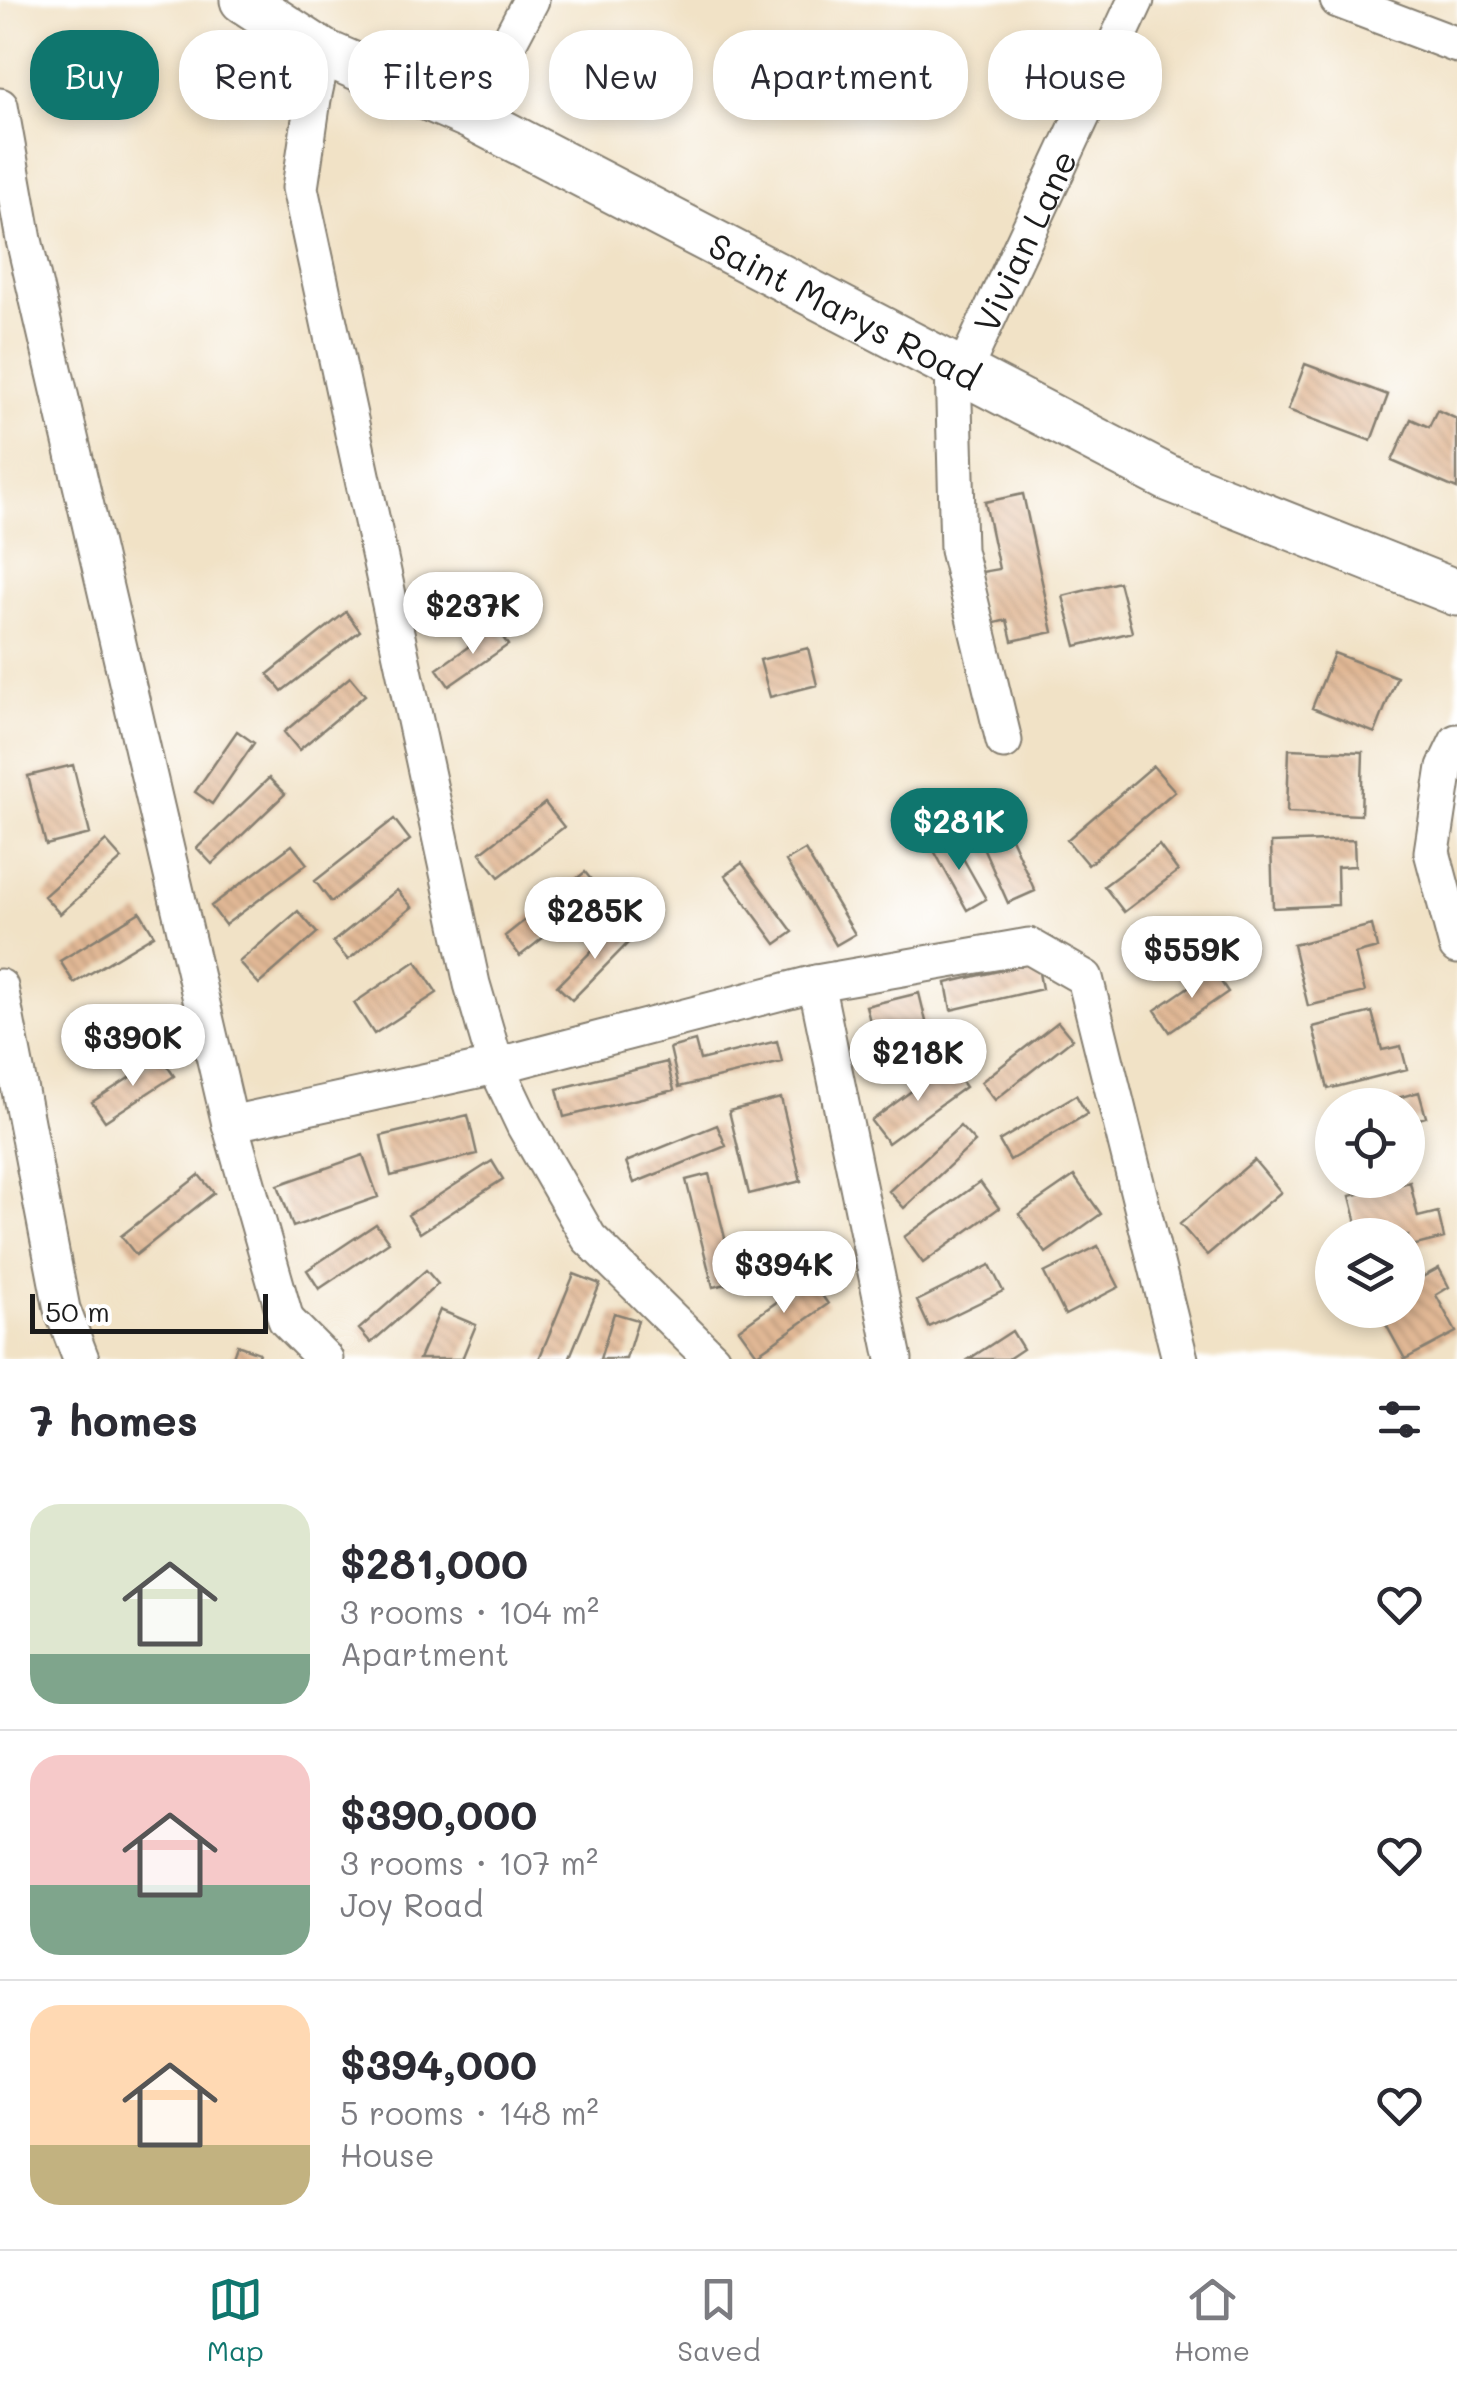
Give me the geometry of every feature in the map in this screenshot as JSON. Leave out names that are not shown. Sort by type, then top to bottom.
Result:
[{"type":"main road","name":"Saint Marys Road","points":[[243,0],[290,30]]},
{"type":"main road","name":"Saint Marys Road","points":[[478,120],[1168,478],[1457,593]]},
{"type":"street","points":[[515,30],[531,0]]},
{"type":"street","name":"Vivian Lane","points":[[958,369],[1136,0]]},
{"type":"street","points":[[1338,0],[1457,45]]},
{"type":"street","points":[[0,106],[24,240],[230,1124],[286,1320],[325,1359]]},
{"type":"street","points":[[310,120],[300,188],[472,984],[496,1066],[524,1125],[589,1238],[712,1359]]},
{"type":"street","points":[[958,369],[958,550],[1004,741]]},
{"type":"street","points":[[1457,742],[1444,767],[1432,852],[1457,946]]},
{"type":"street","points":[[230,1124],[496,1066],[816,983],[1029,946],[1085,978],[1180,1359]]},
{"type":"street","points":[[816,983],[894,1359]]},
{"type":"street","points":[[0,988],[62,1309],[81,1359]]},
{"type":"building","points":[[1305,364],[1388,395],[1371,441],[1288,410]]},
{"type":"building","points":[[1437,410],[1457,419],[1457,489],[1392,461],[1411,419],[1429,427]]},
{"type":"building","points":[[1023,494],[1053,632],[1012,641],[1007,620],[987,625],[976,573],[999,569],[985,502]]},
{"type":"building","points":[[1119,582],[1132,632],[1076,646],[1063,596]]},
{"type":"building","points":[[346,612],[360,631],[282,691],[268,674]]},
{"type":"building","points":[[496,627],[508,645],[449,686],[437,669]]},
{"type":"building","points":[[808,648],[817,685],[770,697],[760,660]]},
{"type":"building","points":[[1334,653],[1397,677],[1375,733],[1312,708]]},
{"type":"building","points":[[350,677],[365,695],[299,750],[284,732]]},
{"type":"building","points":[[237,731],[254,743],[212,804],[195,792]]},
{"type":"building","points":[[1289,749],[1363,752],[1361,815],[1287,812]]},
{"type":"building","points":[[73,765],[90,834],[46,845],[28,776]]},
{"type":"building","points":[[1153,766],[1175,791],[1088,865],[1067,840]]},
{"type":"building","points":[[269,778],[285,794],[212,864],[197,848]]},
{"type":"building","points":[[545,803],[564,827],[499,877],[480,853]]},
{"type":"building","points":[[1002,818],[1035,891],[1008,903],[975,829]]},
{"type":"building","points":[[394,819],[410,840],[331,902],[315,881]]},
{"type":"building","points":[[951,837],[986,899],[967,910],[932,847]]},
{"type":"building","points":[[1354,840],[1355,866],[1337,867],[1338,905],[1273,908],[1271,843]]},
{"type":"building","points":[[106,841],[122,859],[60,914],[44,896]]},
{"type":"building","points":[[292,845],[307,864],[225,925],[211,906]]},
{"type":"building","points":[[1159,845],[1178,871],[1124,912],[1104,886]]},
{"type":"building","points":[[805,850],[855,934],[836,945],[786,861]]},
{"type":"building","points":[[742,863],[793,932],[776,944],[725,875]]},
{"type":"building","points":[[585,872],[601,892],[520,956],[505,936]]},
{"type":"building","points":[[397,890],[412,907],[348,960],[333,942]]},
{"type":"building","points":[[298,911],[317,933],[259,984],[239,962]]},
{"type":"building","points":[[140,912],[154,935],[74,983],[60,961]]},
{"type":"building","points":[[619,923],[633,938],[572,1000],[557,986]]},
{"type":"building","points":[[1372,925],[1377,948],[1355,954],[1365,992],[1308,1006],[1293,945]]},
{"type":"building","points":[[416,961],[437,993],[374,1034],[354,1003]]},
{"type":"building","points":[[1037,962],[1042,989],[951,1010],[946,983]]},
{"type":"building","points":[[1213,970],[1228,992],[1170,1032],[1155,1010]]},
{"type":"building","points":[[919,993],[935,1058],[883,1071],[866,1006]]},
{"type":"building","points":[[1372,1012],[1382,1050],[1401,1046],[1407,1069],[1328,1088],[1313,1027]]},
{"type":"building","points":[[1058,1022],[1072,1039],[995,1100],[981,1082]]},
{"type":"building","points":[[695,1041],[700,1060],[777,1041],[782,1062],[679,1087],[670,1048]]},
{"type":"building","points":[[161,1057],[174,1076],[105,1121],[92,1102]]},
{"type":"building","points":[[667,1062],[674,1090],[564,1117],[557,1089]]},
{"type":"building","points":[[948,1064],[965,1087],[888,1143],[871,1121]]},
{"type":"building","points":[[1076,1095],[1087,1114],[1010,1160],[999,1141]]},
{"type":"building","points":[[781,1098],[801,1181],[749,1194],[729,1111]]},
{"type":"building","points":[[468,1115],[477,1154],[391,1176],[381,1136]]},
{"type":"building","points":[[717,1125],[726,1146],[634,1183],[626,1162]]},
{"type":"building","points":[[960,1126],[975,1142],[904,1208],[889,1191]]},
{"type":"building","points":[[363,1155],[378,1197],[293,1227],[278,1185]]},
{"type":"building","points":[[1254,1160],[1281,1192],[1207,1255],[1180,1224]]},
{"type":"building","points":[[492,1161],[503,1179],[420,1233],[408,1215]]},
{"type":"building","points":[[709,1174],[736,1282],[713,1287],[686,1180]]},
{"type":"building","points":[[199,1175],[214,1193],[136,1255],[121,1236]]},
{"type":"building","points":[[1074,1176],[1101,1214],[1046,1253],[1019,1214]]},
{"type":"building","points":[[980,1182],[999,1208],[923,1263],[904,1237]]},
{"type":"building","points":[[1351,1198],[1414,1198],[1418,1217],[1438,1212],[1444,1238],[1425,1243],[1425,1218],[1356,1218]]},
{"type":"building","points":[[376,1224],[389,1242],[319,1289],[307,1270]]},
{"type":"building","points":[[781,1238],[793,1256],[760,1278],[748,1260]]},
{"type":"building","points":[[1098,1246],[1119,1287],[1065,1315],[1044,1273]]},
{"type":"building","points":[[990,1265],[1003,1291],[929,1327],[917,1301]]},
{"type":"building","points":[[1439,1268],[1449,1287],[1436,1295],[1456,1332],[1405,1359],[1388,1328],[1425,1328],[1425,1276]]},
{"type":"building","points":[[426,1270],[438,1284],[371,1343],[359,1329]]},
{"type":"building","points":[[574,1274],[600,1284],[569,1359],[539,1359]]},
{"type":"building","points":[[810,1278],[828,1304],[757,1354],[739,1329]]},
{"type":"building","points":[[440,1310],[476,1325],[462,1359],[419,1359]]},
{"type":"building","points":[[614,1313],[638,1320],[626,1359],[600,1359]]},
{"type":"building","points":[[1012,1331],[1023,1349],[1008,1359],[969,1359]]},
{"type":"building","points":[[237,1345],[259,1353],[257,1359],[232,1359]]}]
